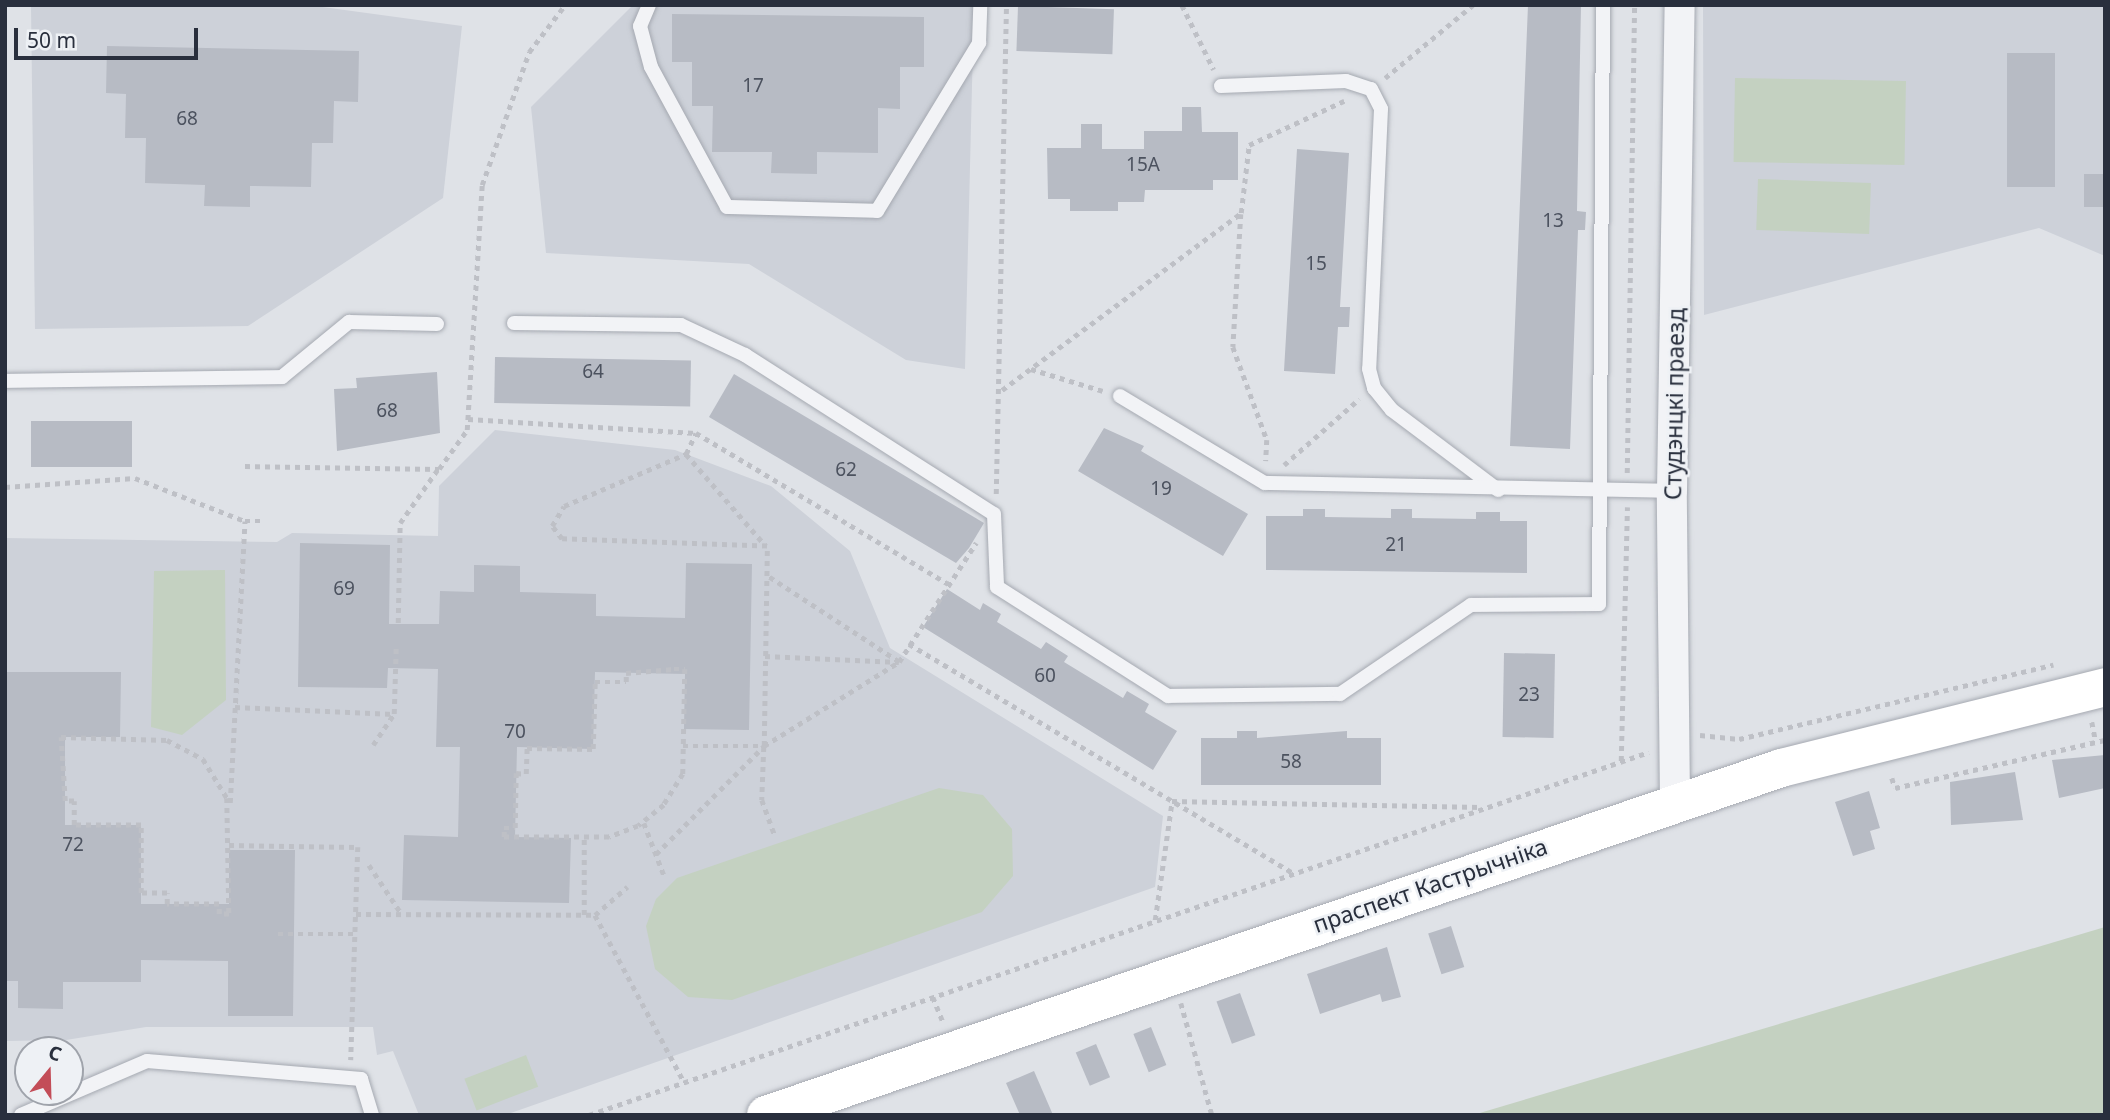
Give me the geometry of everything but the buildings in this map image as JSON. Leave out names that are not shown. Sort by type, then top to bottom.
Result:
[{"type":"main road","name":"праспект Кастрычніка","points":[[766,1115],[1172,972],[1781,768],[2105,687]]},
{"type":"street","name":"Студэнцкі праезд","points":[[1675,802],[1672,744],[1672,491],[1680,5]]},
{"type":"lane","points":[[649,5],[640,26],[651,68],[727,207],[877,211],[979,43],[980,5]]},
{"type":"lane","points":[[514,323],[681,326],[745,355],[995,514],[997,587],[1168,696],[1340,694],[1471,605],[1599,604],[1604,491],[1603,5]]},
{"type":"lane","points":[[1220,86],[1346,81],[1371,89],[1381,109],[1369,369],[1374,388],[1392,410],[1498,491]]},
{"type":"lane","points":[[5,381],[282,376],[349,322],[437,324]]},
{"type":"lane","points":[[1120,396],[1265,483],[1498,491],[1672,491]]},
{"type":"lane","points":[[21,1115],[147,1061],[360,1079],[372,1115]]},
{"type":"path","points":[[398,623],[400,523],[467,430],[482,185],[529,52],[565,5]]},
{"type":"path","points":[[656,854],[764,746],[899,662],[995,514],[1001,391],[1006,5]]},
{"type":"path","points":[[1182,5],[1220,86]]},
{"type":"path","points":[[1265,483],[1266,440],[1233,347],[1241,213],[1249,145],[1371,89],[1473,5]]},
{"type":"path","points":[[1621,761],[1634,5]]},
{"type":"path","points":[[1001,391],[1241,213]]},
{"type":"path","points":[[1030,369],[1120,396]]},
{"type":"path","points":[[1265,483],[1374,388]]},
{"type":"path","points":[[468,419],[696,433],[948,584]]},
{"type":"path","points":[[696,433],[686,454],[564,506],[552,526],[562,539],[767,546]]},
{"type":"path","points":[[686,454],[767,546],[762,800],[775,836]]},
{"type":"path","points":[[244,466],[439,469]]},
{"type":"path","points":[[5,487],[135,478],[245,521],[261,521]]},
{"type":"path","points":[[229,814],[213,769],[180,744],[61,737],[65,801],[74,801],[74,825],[141,825],[141,893],[167,893],[166,904],[219,904],[219,914],[229,914],[229,814],[245,521]]},
{"type":"path","points":[[766,575],[899,662]]},
{"type":"path","points":[[909,644],[1293,873]]},
{"type":"path","points":[[373,745],[394,715],[396,648]]},
{"type":"path","points":[[765,656],[899,662]]},
{"type":"path","points":[[589,1115],[1704,733],[1739,739],[2064,663]]},
{"type":"path","points":[[685,669],[684,746],[675,790],[643,822],[609,837],[504,836],[504,828],[515,828],[516,774],[526,774],[527,748],[593,749],[595,682],[626,682],[626,673],[685,669]]},
{"type":"path","points":[[235,707],[394,715]]},
{"type":"path","points":[[1892,778],[1895,788],[2105,740]]},
{"type":"path","points":[[684,746],[764,746]]},
{"type":"path","points":[[1172,801],[1487,807]]},
{"type":"path","points":[[1155,920],[1172,801]]},
{"type":"path","points":[[643,822],[664,875]]},
{"type":"path","points":[[584,838],[584,915]]},
{"type":"path","points":[[229,845],[358,847],[350,1078]]},
{"type":"path","points":[[369,864],[402,914]]},
{"type":"path","points":[[356,914],[595,915],[627,887]]},
{"type":"path","points":[[595,915],[684,1082]]},
{"type":"path","points":[[278,934],[356,934]]},
{"type":"path","points":[[1172,972],[1212,1115]]},
{"type":"shaded area","points":[[31,5],[308,5],[462,26],[443,198],[248,326],[35,329]]},
{"type":"shaded area","points":[[633,5],[974,5],[965,369],[906,360],[749,264],[546,253],[531,107]]},
{"type":"shaded area","points":[[1703,5],[2105,5],[2105,256],[2039,228],[1704,315]]},
{"type":"shaded area","points":[[495,430],[675,450],[771,486],[850,551],[890,648],[1163,816],[1155,887],[505,1115],[419,1115],[393,1051],[377,1055],[373,1027],[146,1027],[84,1037],[14,1036],[14,1041],[5,1041],[5,538],[277,542],[292,533],[438,536],[439,486]]},
{"type":"green space","points":[[1735,78],[1906,81],[1905,165],[1734,162]]},
{"type":"green space","points":[[1758,179],[1871,183],[1869,234],[1756,230]]},
{"type":"green space","points":[[225,570],[226,700],[182,735],[151,727],[154,571]]},
{"type":"green space","points":[[939,788],[983,795],[1012,829],[1013,876],[982,912],[732,1000],[688,997],[655,969],[646,926],[656,899],[677,878]]},
{"type":"green space","points":[[2105,927],[2105,1115],[1473,1115]]},
{"type":"green space","points":[[526,1055],[538,1087],[477,1110],[464,1079]]}]
